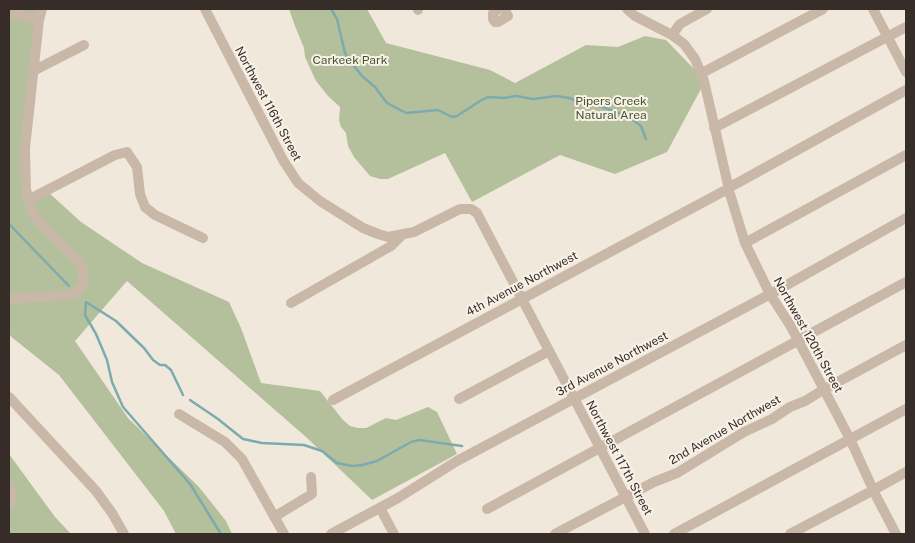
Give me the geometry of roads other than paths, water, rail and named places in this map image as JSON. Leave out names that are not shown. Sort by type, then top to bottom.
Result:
[{"type":"street","points":[[9,299],[70,295],[80,290],[84,282],[83,270],[79,261],[41,224],[31,209],[28,200],[25,179],[25,148],[39,20],[42,9]]},
{"type":"street","name":"Northwest 116th Street","points":[[205,9],[278,151],[298,183],[320,201],[362,228],[385,236],[402,235]]},
{"type":"street","points":[[498,9],[493,14],[495,22],[508,16],[504,9]]},
{"type":"street","name":"Northwest 120th Street","points":[[627,9],[635,16],[672,34],[684,44],[692,54],[702,73],[728,189],[745,242],[770,294],[798,341],[850,439],[873,490],[896,534]]},
{"type":"street","points":[[672,34],[675,28],[682,22],[708,9]]},
{"type":"street","points":[[702,73],[823,9]]},
{"type":"street","points":[[873,9],[906,72]]},
{"type":"street","points":[[9,10],[39,20]]},
{"type":"street","points":[[714,128],[906,27]]},
{"type":"street","points":[[33,71],[84,45]]},
{"type":"street","name":"4th Avenue Northwest","points":[[333,400],[728,189],[906,90]]},
{"type":"street","points":[[28,200],[115,155],[126,152],[137,167],[140,194],[145,207],[155,215],[203,238]]},
{"type":"street","points":[[745,242],[906,155]]},
{"type":"street","name":"Northwest 117th Street","points":[[402,235],[414,232],[458,209],[472,210],[477,213],[645,534]]},
{"type":"street","name":"3rd Avenue Northwest","points":[[331,534],[380,508],[458,461],[770,294],[906,218]]},
{"type":"street","points":[[291,303],[391,246],[402,235]]},
{"type":"street","points":[[486,510],[906,282]]},
{"type":"street","name":"2nd Avenue Northwest","points":[[555,534],[654,482],[677,473],[744,432],[772,419],[790,407],[805,401],[906,345]]},
{"type":"street","points":[[459,399],[550,351]]},
{"type":"street","points":[[9,397],[96,491],[124,534]]},
{"type":"street","points":[[674,534],[906,409]]},
{"type":"street","points":[[179,414],[225,442],[242,458],[284,534]]},
{"type":"street","points":[[790,534],[906,472]]},
{"type":"street","points":[[274,516],[312,494],[311,477]]},
{"type":"street","points":[[9,485],[12,496],[9,505]]},
{"type":"street","points":[[380,508],[394,534]]},
{"type":"waterway","points":[[331,9],[337,19],[345,53],[349,60],[362,76],[375,87],[387,103],[406,113],[438,110],[452,117],[457,116],[488,97],[504,98],[516,96],[533,99],[557,96],[585,104],[597,105],[627,116],[641,126],[646,139]]},
{"type":"waterway","points":[[9,224],[69,286]]},
{"type":"waterway","points":[[183,395],[171,370],[153,360],[144,348],[116,321],[86,302],[85,315],[96,334],[107,360],[112,382],[123,407],[190,484],[221,534]]},
{"type":"waterway","points":[[190,400],[243,439],[262,443],[304,445],[322,451],[337,463],[352,466],[377,461],[411,442],[419,440],[462,446]]},
{"type":"park label","name":"Carkeek Park","points":[[350,60]]},
{"type":"park label","name":"Pipers Creek Natural Area","points":[[611,108]]}]
